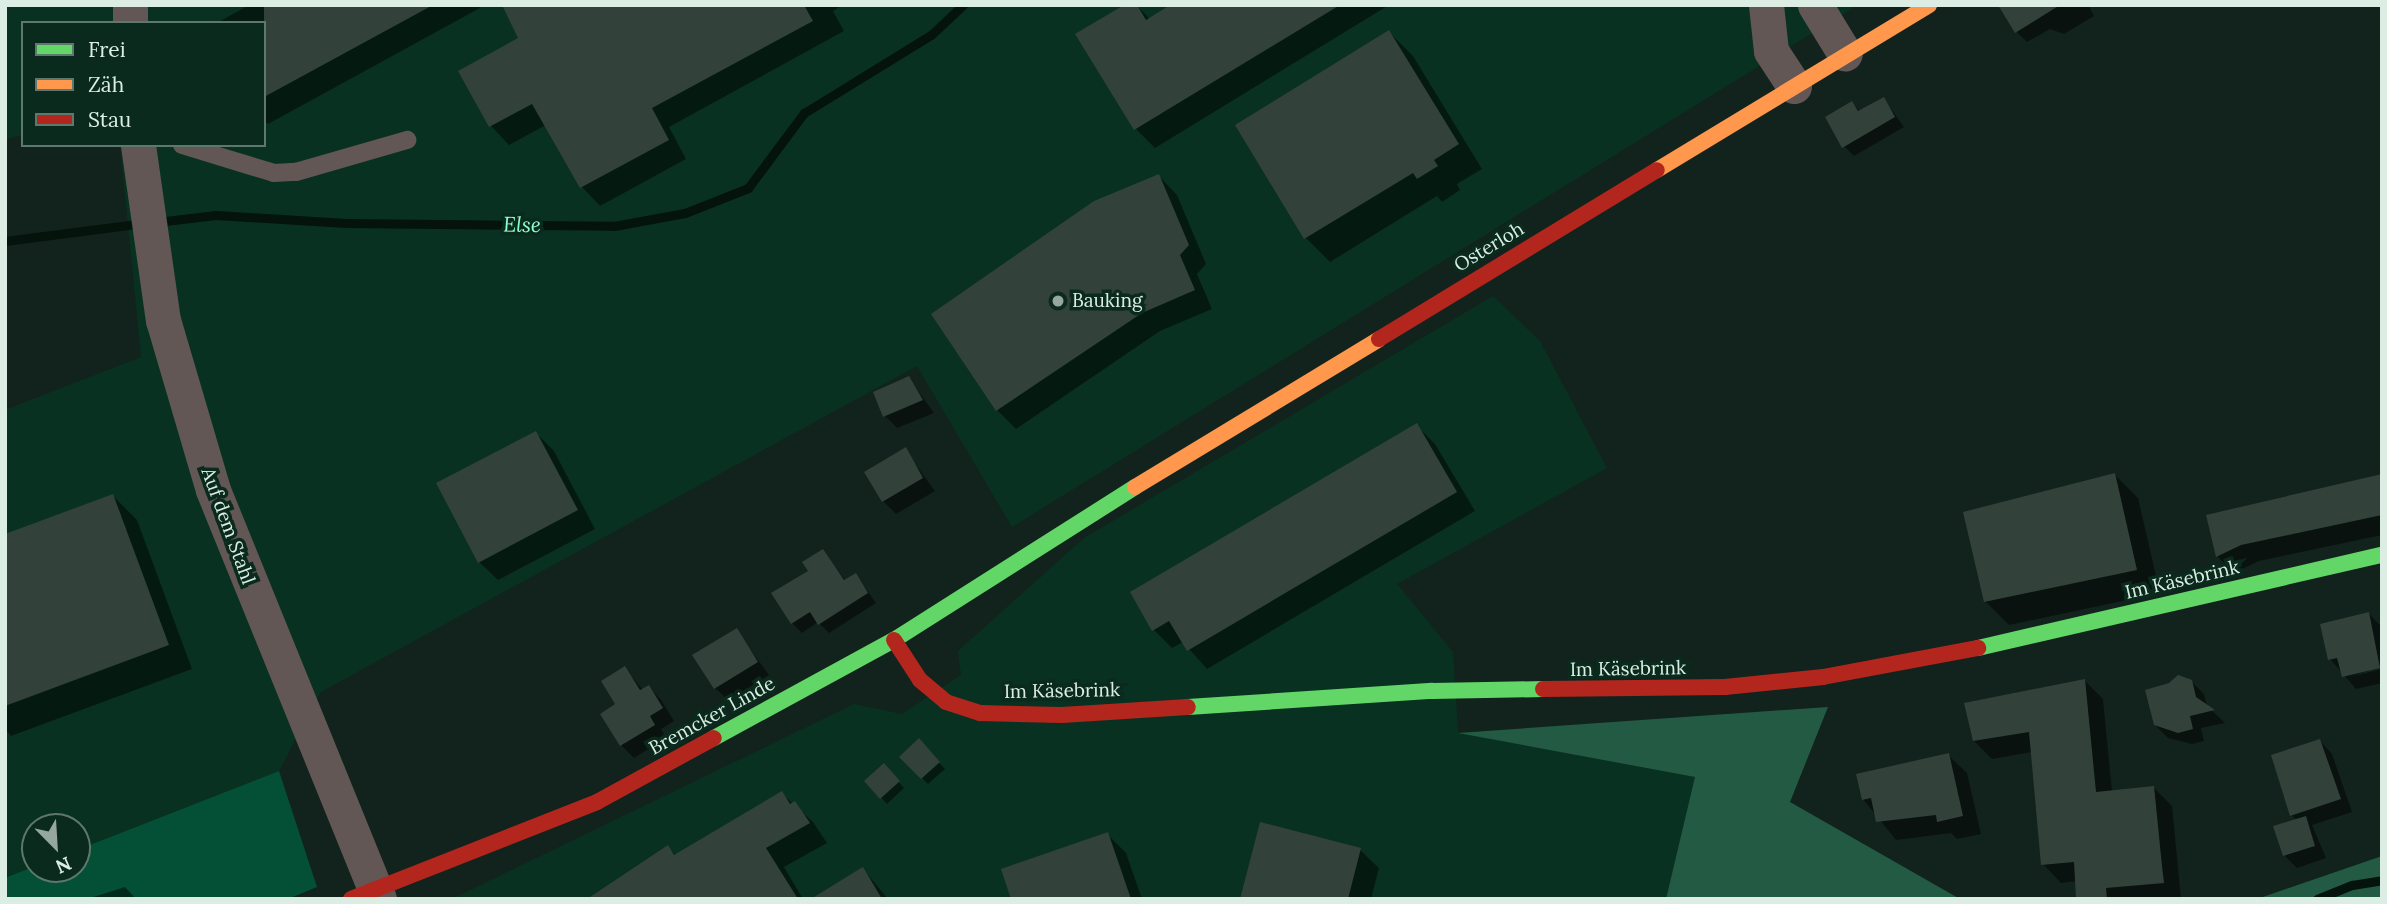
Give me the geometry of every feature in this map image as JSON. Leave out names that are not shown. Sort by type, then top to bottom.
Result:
[{"type":"main road","name":"Osterloh","points":[[1072,526],[1928,5]]},
{"type":"main road","name":"Bremcker Linde","points":[[368,896],[597,802],[894,640],[1072,526]]},
{"type":"main road","name":"Im Käsebrink","points":[[894,640],[920,680],[946,702],[981,713],[1062,715],[1432,691],[1725,687],[1823,677],[1932,659],[2382,555]]},
{"type":"street","points":[[1766,5],[1771,51],[1794,86]]},
{"type":"street","points":[[1815,5],[1845,54]]},
{"type":"street","name":"Auf dem Stahl","points":[[138,147],[163,320],[214,490],[264,625],[335,783],[368,896]]},
{"type":"lane","points":[[189,147],[274,173],[296,172],[407,140]]},
{"type":"shaded area","points":[[5,5],[1858,5],[1012,527],[917,366],[321,692],[279,771],[91,845],[91,813],[21,813],[21,872],[5,878],[5,410],[141,357],[120,147],[266,147],[266,21],[21,21],[21,135],[5,139]]},
{"type":"shaded area","points":[[1493,296],[1540,341],[1607,468],[1397,584],[1453,652],[1458,732],[1696,777],[1666,899],[452,899],[854,704],[902,714],[961,675],[958,651],[1084,538]]},
{"type":"shaded area","points":[[1828,707],[1790,802],[1960,899],[1666,899],[1695,777],[1458,733]]},
{"type":"shaded area","points":[[279,771],[317,887],[288,899],[5,899],[5,878],[21,872],[21,883],[91,883],[91,845]]},
{"type":"shaded area","points":[[2382,856],[2380,899],[2257,899]]},
{"type":"building","points":[[264,5],[433,5],[266,96]]},
{"type":"building","points":[[502,5],[804,5],[813,21],[652,108],[669,140],[580,188],[532,104],[489,127],[458,71],[518,38]]},
{"type":"building","points":[[1124,5],[1137,5],[1146,20],[1170,5],[1340,5],[1134,130],[1075,34]]},
{"type":"building","points":[[1998,5],[2060,5],[2015,33]]},
{"type":"building","points":[[1389,30],[1459,144],[1434,160],[1438,166],[1417,179],[1413,173],[1304,239],[1235,125]]},
{"type":"building","points":[[1884,97],[1895,117],[1842,148],[1825,117],[1852,101],[1858,111]]},
{"type":"building","name":"Bauking","points":[[1159,174],[1189,245],[1180,255],[1195,290],[1142,313],[996,411],[931,314],[1094,201]]},
{"type":"building","points":[[909,376],[923,400],[883,417],[873,392]]},
{"type":"building","points":[[1417,423],[1457,492],[1187,651],[1169,621],[1152,631],[1130,592]]},
{"type":"building","points":[[536,431],[578,510],[478,563],[436,483]]},
{"type":"building","points":[[906,447],[923,478],[882,502],[864,472]]},
{"type":"building","points":[[2115,473],[2137,570],[1984,602],[1963,512]]},
{"type":"building","points":[[2382,474],[2382,515],[2241,545],[2216,557],[2206,515]]},
{"type":"building","points":[[113,494],[169,645],[5,706],[5,534]]},
{"type":"building","points":[[823,549],[844,580],[856,573],[868,593],[818,625],[810,612],[791,624],[771,593],[808,571],[802,562]]},
{"type":"building","points":[[2369,612],[2380,668],[2342,677],[2337,658],[2328,660],[2320,624]]},
{"type":"building","points":[[737,628],[758,662],[714,689],[692,655]]},
{"type":"building","points":[[625,666],[640,690],[649,685],[663,708],[650,716],[655,725],[620,746],[600,714],[615,704],[601,681]]},
{"type":"building","points":[[2178,675],[2192,680],[2196,697],[2215,710],[2190,716],[2193,729],[2178,733],[2154,725],[2145,690],[2169,683]]},
{"type":"building","points":[[2085,679],[2096,792],[2154,786],[2164,883],[2106,888],[2107,899],[2076,899],[2074,862],[2041,865],[2029,732],[1973,741],[1964,703]]},
{"type":"building","points":[[919,738],[940,762],[921,779],[899,757]]},
{"type":"building","points":[[2320,739],[2341,799],[2290,816],[2271,755]]},
{"type":"building","points":[[1949,753],[1963,816],[1937,822],[1936,815],[1876,822],[1871,798],[1862,800],[1856,774]]},
{"type":"building","points":[[884,763],[900,781],[880,799],[864,781]]},
{"type":"building","points":[[782,791],[790,804],[795,801],[810,823],[766,848],[798,899],[587,899],[668,845],[674,855]]},
{"type":"building","points":[[2306,816],[2315,846],[2283,856],[2273,826]]},
{"type":"building","points":[[1260,822],[1361,848],[1348,899],[1240,899]]},
{"type":"building","points":[[1108,832],[1131,899],[1011,899],[1001,869]]},
{"type":"building","points":[[863,867],[882,899],[811,899],[861,868]]},
{"type":"waterway","name":"Else","points":[[157,222],[216,215],[346,223],[614,226],[685,213],[748,188],[804,113],[931,35],[963,5]]},
{"type":"waterway","name":"Else","points":[[5,241],[143,223]]},
{"type":"waterway","points":[[2317,899],[2352,885],[2382,880]]},
{"type":"traffic: fast","points":[[714,738],[894,640],[1135,487]]},
{"type":"traffic: fast","points":[[1978,648],[2382,555]]},
{"type":"traffic: fast","points":[[1188,707],[1432,691],[1543,689]]},
{"type":"traffic: slow","points":[[1657,170],[1929,5]]},
{"type":"traffic: slow","points":[[1135,487],[1379,339]]},
{"type":"traffic: jam","points":[[1379,339],[1657,170]]},
{"type":"traffic: jam","points":[[894,640],[920,680],[946,702],[980,713],[1062,715],[1188,707]]},
{"type":"traffic: jam","points":[[1543,689],[1725,687],[1823,677],[1978,648]]},
{"type":"traffic: jam","points":[[351,899],[597,802],[714,738]]},
{"type":"place","name":"Bauking","points":[[1058,301]]}]
